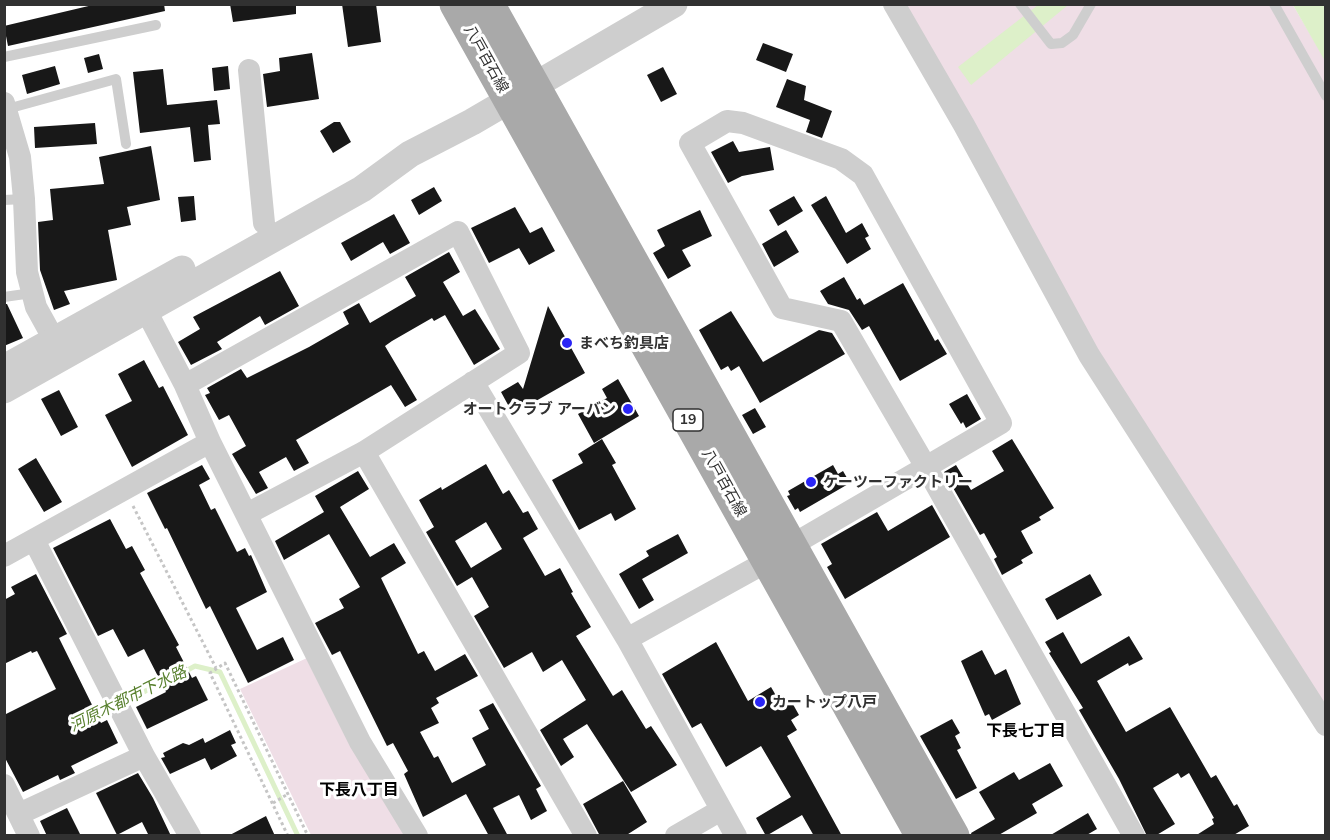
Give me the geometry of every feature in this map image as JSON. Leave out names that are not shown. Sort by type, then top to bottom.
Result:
[{"type":"main road","name":"八戸百石線","points":[[456,4],[522,94],[780,553],[953,836]]},
{"type":"main road","name":"八戸百石線","points":[[488,4],[522,94]]},
{"type":"main road","name":"八戸百石線","points":[[780,553],[922,836]]},
{"type":"street","points":[[4,390],[59,349],[141,302],[362,189],[410,154],[522,94],[641,12],[674,4]]},
{"type":"street","points":[[894,4],[964,125],[1089,355],[1326,725]]},
{"type":"street","points":[[249,70],[264,223]]},
{"type":"street","points":[[7,112],[20,158],[14,200],[27,272],[36,307],[59,349]]},
{"type":"street","points":[[141,302],[264,223],[350,176],[472,122]]},
{"type":"street","points":[[627,639],[780,553],[926,467],[1001,423],[862,175],[841,159],[743,123],[727,122],[690,143],[782,308],[841,321],[926,467],[1134,836]]},
{"type":"street","points":[[185,385],[458,232],[519,353],[364,452],[247,514]]},
{"type":"street","points":[[141,302],[185,385],[210,442],[360,742],[417,836]]},
{"type":"street","points":[[4,368],[59,349]]},
{"type":"street","points":[[473,382],[627,639],[736,836]]},
{"type":"street","points":[[4,556],[210,442]]},
{"type":"street","points":[[364,452],[586,836]]},
{"type":"street","points":[[34,540],[144,756],[190,836]]},
{"type":"street","points":[[19,814],[144,756]]},
{"type":"street","points":[[4,785],[29,836]]},
{"type":"street","points":[[676,836],[721,810]]},
{"type":"lane","points":[[1020,4],[1051,44],[1062,43],[1073,35],[1091,4]]},
{"type":"lane","points":[[1274,4],[1326,96]]},
{"type":"lane","points":[[4,57],[156,25]]},
{"type":"lane","points":[[7,112],[116,80],[126,144]]},
{"type":"lane","points":[[4,297],[32,293]]},
{"type":"path","points":[[125,490],[216,668]]},
{"type":"path","points":[[288,836],[210,673],[225,663],[308,836]]},
{"type":"path","points":[[273,803],[288,794]]},
{"type":"shaded area","points":[[905,5],[1293,5],[1326,61],[1325,707],[1086,332]]},
{"type":"shaded area","points":[[1038,5],[1068,5],[971,85],[958,67]]},
{"type":"shaded area","points":[[1293,5],[1325,5],[1325,61]]},
{"type":"shaded area","points":[[307,658],[406,835],[311,835],[240,689]]},
{"type":"building","points":[[97,4],[164,4],[165,11],[8,46],[4,26]]},
{"type":"building","points":[[230,4],[296,4],[296,14],[233,22]]},
{"type":"building","points":[[342,4],[376,4],[381,42],[348,47]]},
{"type":"building","points":[[763,43],[793,54],[786,72],[756,60]]},
{"type":"building","points":[[312,53],[319,99],[267,107],[263,74],[280,71],[279,58]]},
{"type":"building","points":[[99,54],[103,69],[88,73],[84,58]]},
{"type":"building","points":[[55,66],[60,84],[27,94],[22,75]]},
{"type":"building","points":[[228,66],[230,89],[214,91],[212,68]]},
{"type":"building","points":[[663,67],[677,94],[661,102],[647,75]]},
{"type":"building","points":[[163,69],[167,105],[217,100],[220,124],[208,125],[211,160],[194,162],[190,127],[140,133],[133,72]]},
{"type":"building","points":[[787,79],[806,86],[804,100],[832,111],[822,138],[806,132],[810,120],[776,107]]},
{"type":"building","points":[[334,122],[340,122],[351,142],[333,153],[320,131]]},
{"type":"building","points":[[95,123],[97,144],[35,148],[34,127]]},
{"type":"building","points":[[733,141],[739,152],[770,147],[774,170],[742,176],[728,183],[711,152]]},
{"type":"building","points":[[151,146],[160,200],[127,207],[131,225],[108,230],[117,280],[64,291],[70,304],[54,310],[40,270],[38,222],[53,220],[50,189],[104,184],[99,157]]},
{"type":"building","points":[[434,187],[442,201],[419,215],[411,200]]},
{"type":"building","points":[[194,196],[196,220],[181,222],[178,197]]},
{"type":"building","points":[[794,196],[803,211],[778,226],[769,210]]},
{"type":"building","points":[[826,196],[846,233],[862,223],[869,236],[865,238],[871,249],[847,264],[811,205]]},
{"type":"building","points":[[515,207],[530,233],[542,227],[555,251],[529,265],[519,248],[489,263],[471,228]]},
{"type":"building","points":[[700,210],[712,236],[682,250],[691,266],[668,279],[653,253],[665,246],[657,230]]},
{"type":"building","points":[[394,214],[410,243],[390,254],[383,242],[351,261],[341,243]]},
{"type":"building","points":[[786,230],[799,252],[774,267],[762,244]]},
{"type":"building","points":[[449,252],[460,272],[443,282],[463,316],[475,309],[500,349],[474,365],[445,315],[434,321],[432,318],[392,341],[385,346],[417,400],[405,407],[391,385],[296,440],[309,463],[294,471],[286,457],[259,472],[268,488],[256,494],[232,454],[246,446],[229,415],[219,420],[205,395],[210,393],[207,388],[241,369],[247,378],[309,347],[349,324],[343,312],[359,303],[370,323],[416,296],[405,277]]},
{"type":"building","points":[[280,271],[299,306],[265,325],[260,316],[217,342],[222,349],[191,365],[178,342],[200,329],[193,317]]},
{"type":"building","points":[[844,277],[857,300],[860,298],[864,305],[903,283],[935,341],[938,339],[947,354],[900,381],[869,326],[862,330],[849,310],[828,304],[820,291]]},
{"type":"building","points":[[4,304],[7,304],[23,338],[4,346]]},
{"type":"building","points":[[548,306],[585,373],[513,414],[501,392],[518,382],[523,389]]},
{"type":"building","points":[[731,311],[763,362],[819,330],[832,333],[845,354],[760,403],[739,366],[731,371],[728,366],[721,370],[699,330]]},
{"type":"building","points":[[144,360],[159,388],[163,386],[188,435],[132,467],[105,415],[132,401],[118,374]]},
{"type":"building","points":[[618,379],[639,416],[594,443],[578,414],[607,398],[602,389]]},
{"type":"building","points":[[59,390],[78,427],[61,436],[41,399]]},
{"type":"building","points":[[967,394],[981,419],[966,428],[949,404]]},
{"type":"building","points":[[755,408],[766,427],[753,434],[742,415]]},
{"type":"building","points":[[602,439],[616,463],[612,465],[636,509],[615,521],[611,513],[579,530],[552,480],[583,463],[578,454]]},
{"type":"building","points":[[1012,439],[1054,508],[1039,517],[1041,520],[1021,531],[1033,553],[1021,560],[1023,563],[1002,575],[994,559],[997,557],[984,533],[980,535],[944,472],[956,465],[971,490],[1004,471],[992,451]]},
{"type":"building","points":[[36,458],[62,502],[44,512],[18,469]]},
{"type":"building","points":[[486,464],[503,494],[509,490],[523,513],[528,511],[538,529],[523,538],[545,576],[560,568],[573,592],[571,593],[591,627],[576,636],[613,696],[622,690],[646,729],[651,726],[677,765],[631,792],[587,724],[563,739],[574,757],[561,766],[540,730],[586,700],[562,660],[543,672],[532,652],[504,668],[474,616],[489,607],[472,577],[457,586],[426,532],[434,527],[419,500],[441,487],[442,490]],"holes":[[[486,522],[502,549],[471,568],[455,541]]]},
{"type":"building","points":[[202,465],[210,479],[199,485],[211,510],[215,508],[237,552],[245,548],[249,556],[251,555],[267,592],[236,608],[257,650],[283,637],[294,660],[248,683],[210,606],[206,609],[167,528],[165,529],[147,493]]},
{"type":"building","points":[[833,465],[838,474],[843,471],[850,483],[800,512],[798,508],[795,510],[787,496],[790,495],[788,491]]},
{"type":"building","points":[[358,471],[369,489],[340,507],[370,557],[394,543],[406,563],[381,578],[418,654],[424,651],[435,671],[465,654],[478,676],[436,698],[439,703],[431,708],[439,723],[420,732],[434,758],[438,756],[452,783],[486,765],[472,738],[489,729],[479,710],[493,703],[541,786],[536,789],[547,811],[531,820],[519,795],[493,808],[508,836],[489,836],[466,794],[423,817],[404,774],[408,771],[393,743],[387,746],[340,651],[332,655],[315,623],[344,608],[339,599],[360,587],[329,534],[284,560],[275,541],[324,512],[315,496]]},
{"type":"building","points":[[932,505],[950,537],[845,599],[827,567],[832,564],[821,544],[877,512],[888,531]]},
{"type":"building","points":[[110,519],[126,549],[132,546],[145,570],[140,573],[179,645],[176,647],[192,678],[196,676],[208,700],[147,729],[136,707],[166,692],[144,649],[128,657],[113,629],[98,636],[53,548]]},
{"type":"building","points":[[678,534],[688,553],[642,579],[654,600],[639,609],[619,574],[649,556],[646,551]]},
{"type":"building","points":[[36,574],[67,634],[59,638],[101,723],[107,720],[118,743],[71,766],[75,773],[60,780],[58,775],[23,792],[4,756],[4,715],[56,689],[37,651],[32,653],[31,651],[4,664],[4,600],[15,594],[11,587]]},
{"type":"building","points":[[1090,574],[1102,595],[1057,620],[1045,599]]},
{"type":"building","points":[[1063,632],[1081,664],[1129,636],[1143,659],[1129,666],[1128,663],[1097,681],[1126,732],[1170,707],[1211,778],[1216,775],[1234,806],[1237,804],[1249,826],[1232,836],[1195,836],[1214,824],[1212,819],[1214,818],[1189,773],[1181,778],[1178,773],[1153,788],[1175,824],[1155,836],[1147,836],[1119,779],[1079,710],[1083,708],[1049,653],[1051,652],[1045,642]]},
{"type":"building","points":[[716,642],[748,701],[771,687],[781,704],[790,699],[799,715],[791,720],[797,730],[787,736],[842,836],[814,836],[802,815],[766,836],[756,818],[791,797],[761,746],[726,767],[701,723],[692,728],[662,674]]},
{"type":"building","points":[[982,650],[995,675],[1006,669],[1021,704],[992,720],[989,714],[985,716],[961,661]]},
{"type":"building","points":[[952,719],[960,733],[955,736],[961,748],[957,750],[977,788],[956,799],[920,736]]},
{"type":"building","points":[[230,730],[236,743],[231,745],[237,756],[211,770],[205,758],[170,774],[161,758],[165,757],[163,753],[183,743],[189,745],[203,738],[205,743]]},
{"type":"building","points":[[1050,763],[1063,786],[1032,804],[1037,813],[997,836],[972,836],[971,833],[995,819],[979,792],[1014,772],[1019,780]]},
{"type":"building","points":[[138,773],[171,836],[149,836],[142,822],[117,835],[96,793]]},
{"type":"building","points":[[623,781],[647,822],[625,836],[600,836],[583,804]]},
{"type":"building","points":[[67,808],[81,836],[47,836],[40,821]]},
{"type":"building","points":[[1088,813],[1097,829],[1085,836],[1049,836]]},
{"type":"building","points":[[266,816],[275,836],[228,836]]},
{"type":"waterway","name":"河原木都市下水路","points":[[184,672],[195,666],[220,672],[298,836]]},
{"type":"waterway","name":"河原木都市下水路","points":[[122,703],[167,680]]},
{"type":"waterway","name":"河原木都市下水路","points":[[93,718],[114,708]]},
{"type":"place","name":"まべち釣具店","points":[[567,343]]},
{"type":"place","name":"オートクラブ アーバン","points":[[628,409]]},
{"type":"place","name":"ケーツーファクトリー","points":[[811,482]]},
{"type":"place","name":"カートップ八戸","points":[[760,702]]},
{"type":"district","name":"下長七丁目","points":[[1026,731]]},
{"type":"district","name":"下長八丁目","points":[[359,790]]}]
